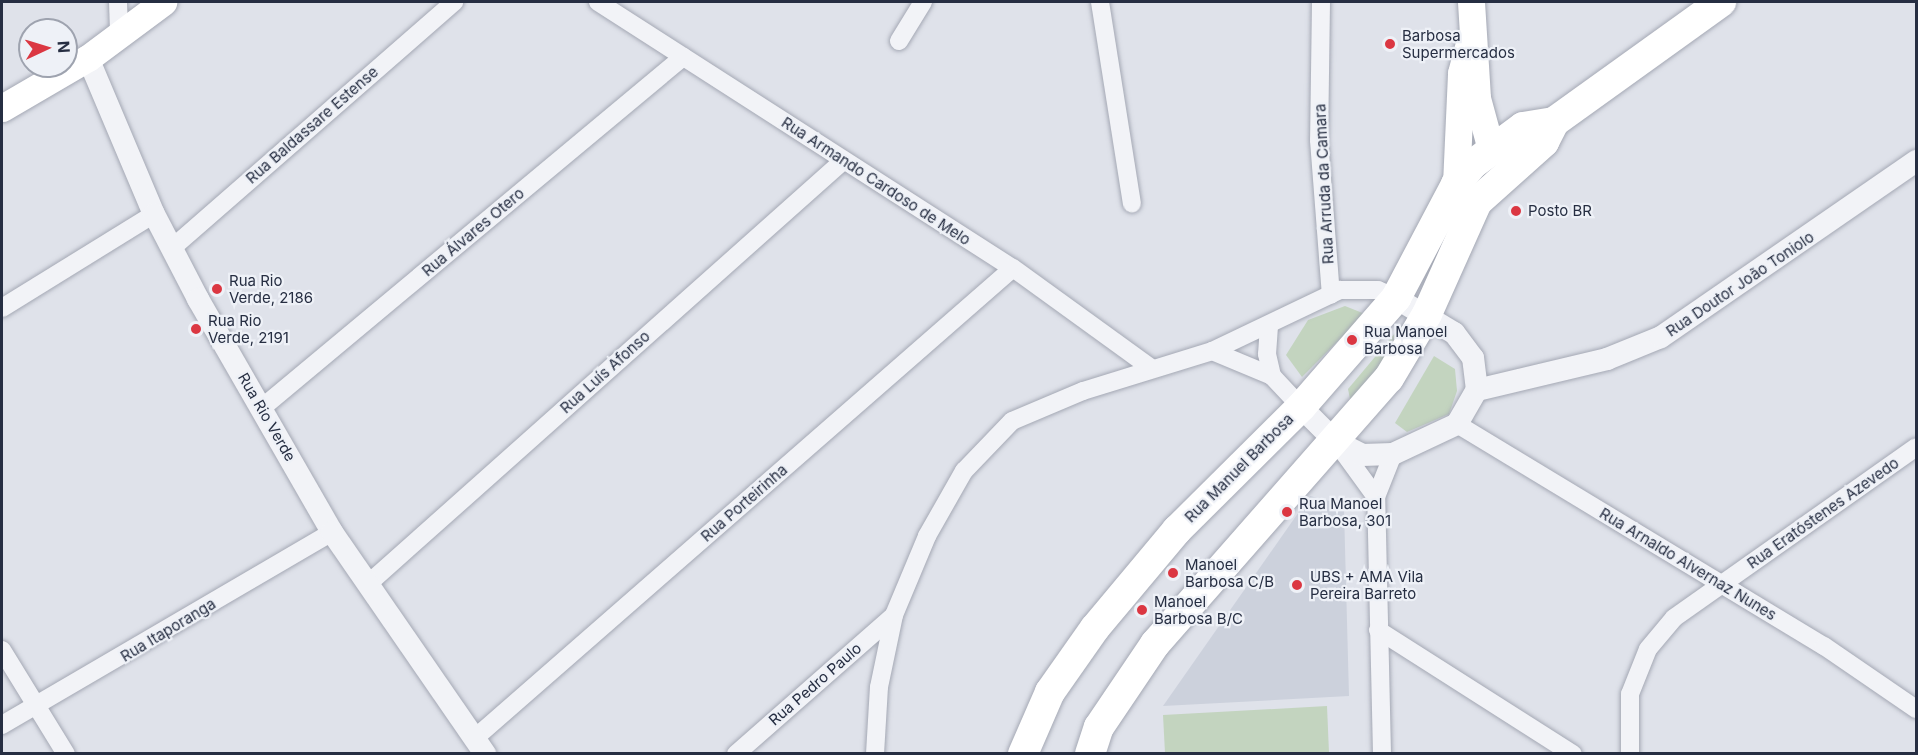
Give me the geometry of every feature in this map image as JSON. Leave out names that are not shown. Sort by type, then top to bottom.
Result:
[{"type":"main road","points":[[2,108],[88,58],[163,2]]},
{"type":"main road","points":[[1472,2],[1471,36],[1477,98],[1490,146],[1489,185]]},
{"type":"main road","points":[[1090,753],[1100,727],[1155,644],[1389,378],[1427,314],[1465,223],[1489,185],[1544,142],[1554,122],[1721,2]]},
{"type":"main road","points":[[1456,184],[1460,82],[1471,36]]},
{"type":"main road","name":"Rua Manuel Barbosa","points":[[1023,753],[1050,692],[1095,628],[1177,530],[1301,407],[1396,298],[1456,184],[1490,146],[1523,127],[1554,122]]},
{"type":"street","points":[[118,2],[119,34]]},
{"type":"street","name":"Rua Baldassare Estense","points":[[171,249],[454,2]]},
{"type":"street","name":"Rua Armando Cardoso de Melo","points":[[598,2],[1013,268],[1150,368]]},
{"type":"street","points":[[899,41],[923,2]]},
{"type":"street","points":[[1100,2],[1132,203]]},
{"type":"street","name":"Rua Arruda da Camara","points":[[1322,2],[1319,140],[1331,295]]},
{"type":"street","name":"Rua Álvares Otero","points":[[263,407],[683,57]]},
{"type":"street","name":"Rua Rio Verde","points":[[88,58],[171,249],[263,407],[332,532],[480,746]]},
{"type":"street","name":"Rua Luís Afonso","points":[[368,584],[843,161]]},
{"type":"street","name":"Rua Doutor João Toniolo","points":[[1477,390],[1607,359],[1662,337],[1917,161]]},
{"type":"street","points":[[2,308],[154,214]]},
{"type":"street","name":"Rua Porteirinha","points":[[480,746],[1013,268]]},
{"type":"street","points":[[875,753],[879,687],[894,615],[927,536],[964,471],[1012,421],[1150,368],[1212,351],[1331,295],[1365,288],[1396,298],[1427,314],[1464,343],[1473,358],[1477,390],[1457,424],[1393,454],[1362,454],[1335,441]]},
{"type":"street","points":[[1269,326],[1267,354],[1272,376]]},
{"type":"street","points":[[1212,351],[1272,376],[1335,441],[1376,496]]},
{"type":"street","name":"Rua Arnaldo Alvernaz Nunes","points":[[1457,424],[1720,586],[1824,646],[1916,708]]},
{"type":"street","name":"Rua Eratóstenes Azevedo","points":[[1630,753],[1630,694],[1648,649],[1674,618],[1917,447]]},
{"type":"street","points":[[1382,753],[1376,496],[1393,454]]},
{"type":"street","name":"Rua Itaporanga","points":[[2,725],[36,708],[332,532]]},
{"type":"street","name":"Rua Pedro Paulo","points":[[736,753],[894,615]]},
{"type":"street","points":[[1378,630],[1573,753]]},
{"type":"street","points":[[2,650],[66,753]]},
{"type":"shaded area","name":"UBS + AMA Vila Pereira Barreto","points":[[1310,496],[1341,504],[1344,510],[1349,696],[1163,706]]},
{"type":"green space","points":[[1345,306],[1365,314],[1302,377],[1286,355],[1308,320]]},
{"type":"green space","points":[[1401,326],[1411,328],[1351,404],[1348,389]]},
{"type":"green space","points":[[1434,356],[1455,369],[1457,391],[1449,414],[1407,432],[1395,423]]},
{"type":"green space","points":[[1327,706],[1329,753],[1165,753],[1163,715]]},
{"type":"place","name":"Barbosa Supermercados","points":[[1390,44]]},
{"type":"place","name":"Posto BR","points":[[1516,211]]},
{"type":"place","name":"Rua Rio Verde, 2186","points":[[217,289]]},
{"type":"place","name":"Rua Rio Verde, 2191","points":[[196,329]]},
{"type":"place","name":"Rua Manoel Barbosa","points":[[1352,340]]},
{"type":"place","name":"Rua Manoel Barbosa, 301","points":[[1287,512]]},
{"type":"place","name":"Manoel Barbosa C/B","points":[[1173,573]]},
{"type":"place","name":"UBS + AMA Vila Pereira Barreto","points":[[1297,585]]},
{"type":"place","name":"Manoel Barbosa B/C","points":[[1142,610]]}]
